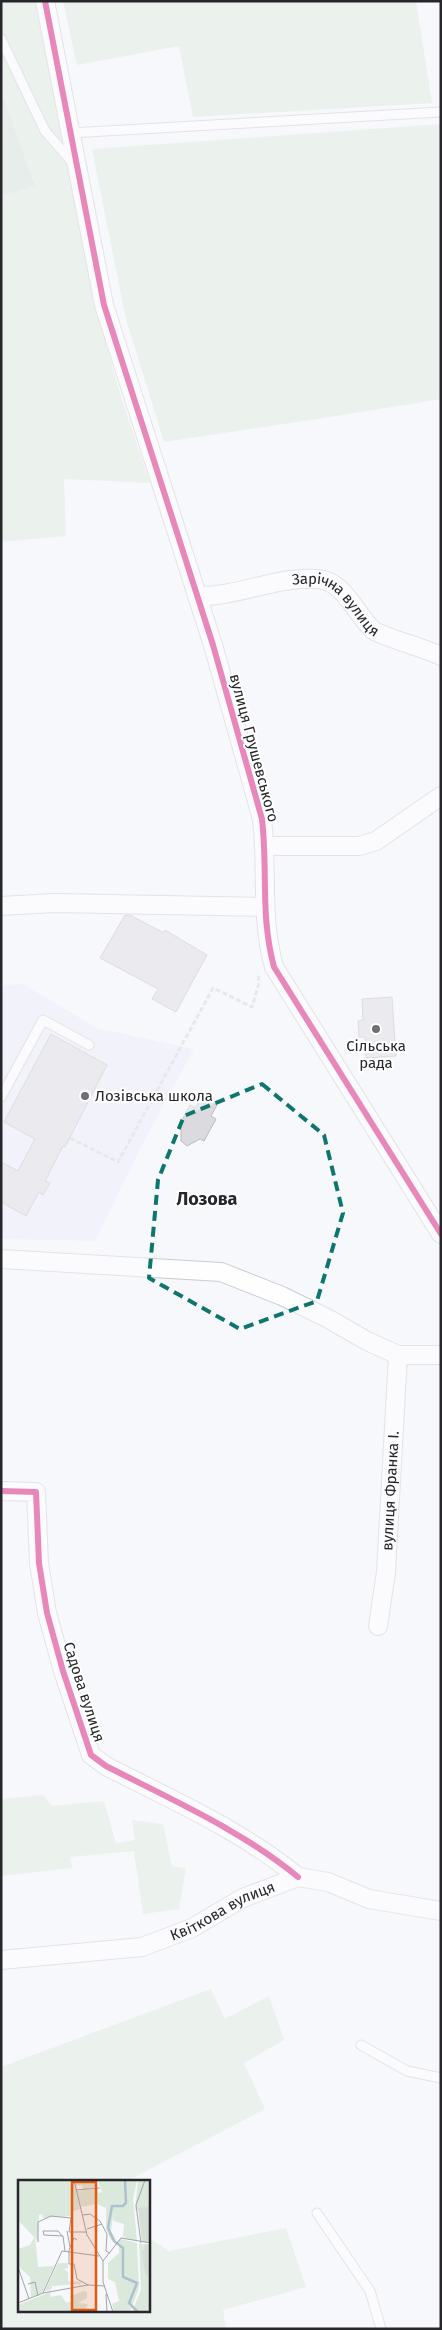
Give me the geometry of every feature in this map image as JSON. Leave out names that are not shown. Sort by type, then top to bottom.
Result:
[{"type":"street","name":"вулиця Грушевського","points":[[45,1],[104,305],[197,596],[256,793],[265,846],[264,907],[267,940],[274,967],[441,1234]]},
{"type":"street","name":"Зарічна вулиця","points":[[197,596],[291,580],[320,579],[336,585],[374,632],[426,648],[441,656]]},
{"type":"street","points":[[265,846],[359,846],[376,841],[441,796]]},
{"type":"street","points":[[1,906],[54,903],[264,907]]},
{"type":"street","points":[[1,1259],[221,1272],[282,1296],[327,1318],[367,1342],[398,1356],[441,1355]]},
{"type":"street","name":"вулиця Франка І.","points":[[378,1626],[386,1572],[398,1356]]},
{"type":"street","name":"Садова вулиця","points":[[1,1491],[36,1492],[39,1563],[47,1613],[63,1671],[91,1755],[106,1766],[215,1822],[271,1855],[298,1877]]},
{"type":"street","points":[[298,1877],[328,1882],[369,1899],[441,1911]]},
{"type":"street","name":"Квіткова вулиця","points":[[1,1960],[142,1947],[192,1928],[243,1898],[298,1877]]},
{"type":"lane","points":[[1,38],[46,131],[77,167]]},
{"type":"lane","points":[[70,133],[441,112]]},
{"type":"lane","points":[[1,1097],[42,1020],[89,1045]]},
{"type":"lane","points":[[361,2045],[407,2071],[441,2078]]},
{"type":"lane","points":[[317,2213],[370,2291],[381,2329]]},
{"type":"path","points":[[70,1138],[118,1162],[213,988],[252,1007]]},
{"type":"highlighted area","points":[[262,1084],[324,1135],[343,1213],[317,1301],[240,1329],[149,1278],[158,1180],[184,1116]]},
{"type":"shaded area","points":[[1,1],[35,1],[93,297],[120,394],[150,483],[64,479],[66,536],[1,542],[1,196],[35,184],[1,90]]},
{"type":"shaded area","points":[[63,1],[416,1],[432,103],[193,117],[179,46],[77,65]]},
{"type":"shaded area","points":[[1,90],[35,185],[1,196]]},
{"type":"shaded area","points":[[441,124],[441,399],[164,442],[126,319],[92,149]]},
{"type":"shaded area","name":"Лозівська школа","points":[[23,984],[97,1028],[194,1049],[143,1143],[95,1241],[1,1239],[1,985]]},
{"type":"shaded area","points":[[43,1795],[52,1806],[104,1801],[116,1843],[135,1840],[132,1820],[163,1824],[172,1866],[186,1868],[179,1909],[143,1914],[134,1851],[70,1857],[72,1868],[1,1876],[1,1799]]},
{"type":"shaded area","points":[[211,1989],[225,2019],[269,1996],[284,2040],[244,2063],[265,2109],[129,2180],[18,2180],[18,2312],[150,2312],[150,2239],[169,2251],[286,2228],[306,2287],[223,2310],[226,2329],[1,2329],[1,2067]]},
{"type":"building","points":[[125,915],[130,915],[164,933],[165,930],[207,955],[176,1012],[152,999],[158,989],[100,958]]},
{"type":"building","name":"Сільська рада","points":[[392,997],[396,1056],[366,1058],[365,1037],[359,1037],[358,1021],[363,1020],[362,999]]},
{"type":"building","points":[[51,1034],[107,1065],[65,1147],[63,1146],[45,1181],[50,1183],[43,1195],[39,1192],[26,1216],[1,1202],[1,1162],[18,1171],[35,1139],[4,1122]]},
{"type":"building","points":[[202,1097],[217,1105],[211,1116],[216,1119],[204,1141],[200,1139],[187,1146],[181,1141],[181,1129],[178,1127],[190,1105],[195,1108]]},
{"type":"cycle path","points":[[45,1],[104,305],[213,645],[262,819],[267,929],[274,967],[441,1234]]},
{"type":"cycle path","points":[[1,1491],[36,1492],[39,1563],[47,1613],[63,1671],[91,1755],[106,1766],[230,1830],[298,1877]]},
{"type":"place","name":"Сільська рада","points":[[376,1029]]},
{"type":"place","name":"Лозівська школа","points":[[85,1096]]},
{"type":"district","name":"Лозова","points":[[207,1199]]}]
